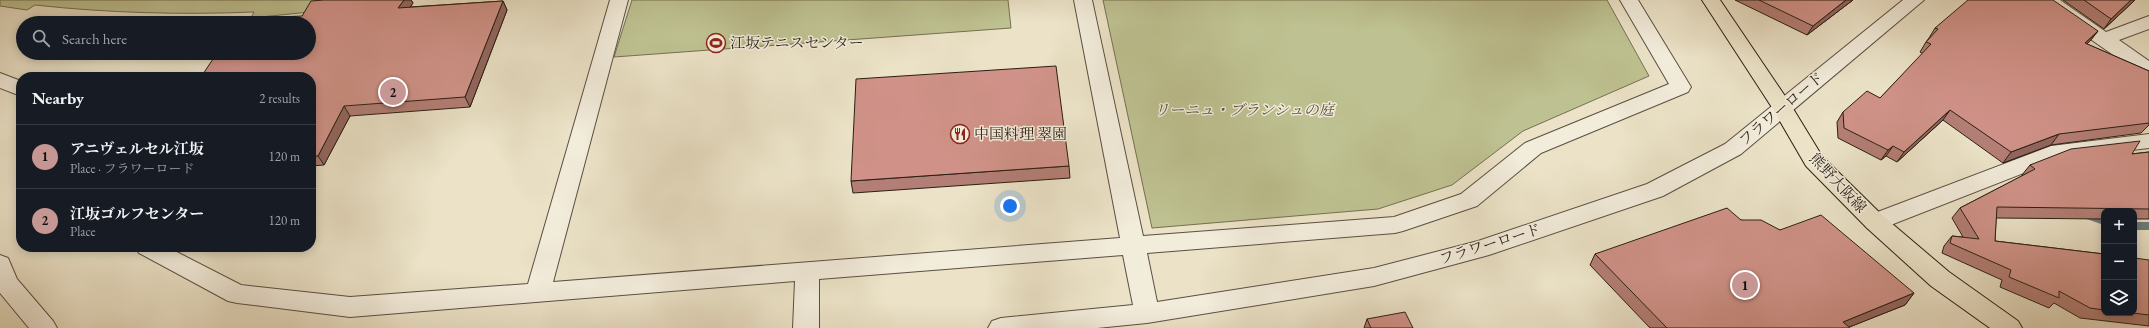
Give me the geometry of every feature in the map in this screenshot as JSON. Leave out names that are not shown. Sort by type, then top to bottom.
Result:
[{"type":"main road","name":"熊野大阪線","points":[[1710,0],[1782,107],[1814,161],[1875,222],[1940,279],[2009,328]]},
{"type":"street","points":[[538,292],[620,0]]},
{"type":"street","points":[[1083,0],[1147,313]]},
{"type":"street","points":[[157,252],[237,294],[350,307],[1395,225],[1469,200],[1533,148],[1681,87],[1630,0]]},
{"type":"street","name":"フラワーロード","points":[[1001,328],[1147,313],[1374,277],[1481,249],[1655,190],[1733,149],[1782,107],[1915,0]]},
{"type":"street","points":[[2047,0],[2149,70]]},
{"type":"street","points":[[2105,39],[2149,22]]},
{"type":"street","points":[[0,80],[16,87]]},
{"type":"street","points":[[1875,222],[2059,151],[2149,140]]},
{"type":"street","points":[[0,264],[6,283],[44,328]]},
{"type":"street","points":[[806,328],[807,271]]},
{"type":"green space","points":[[0,0],[371,0],[369,6],[271,16],[252,16],[254,12],[144,13],[35,5],[27,10],[0,6]]},
{"type":"green space","name":"江坂テニスセンター","points":[[632,0],[1008,0],[1011,28],[614,57]]},
{"type":"green space","name":"リーニュ・ブランシュの庭","points":[[1103,0],[1607,0],[1649,76],[1523,131],[1452,185],[1378,209],[1152,228]]},
{"type":"building","points":[[404,0],[398,8],[503,1],[465,97],[344,106],[318,156],[316,156],[316,72],[204,72],[212,60],[316,60],[316,16],[302,16],[311,1]]},
{"type":"building","points":[[1759,0],[1846,0],[1813,26]]},
{"type":"building","points":[[1968,0],[2053,0],[2098,31],[2085,43],[2149,71],[2149,123],[2059,134],[2011,152],[1950,110],[1904,152],[1893,146],[1888,150],[1844,128],[1843,112],[1867,91],[1880,98],[1931,44],[1926,42],[1938,29],[1935,28]]},
{"type":"building","points":[[2084,0],[2131,0],[2111,19]]},
{"type":"building","name":"中国料理 翠園","points":[[1056,66],[1069,166],[851,181],[856,79]]},
{"type":"building","points":[[2140,141],[2132,154],[2149,152],[2149,209],[1997,207],[1995,241],[2101,254],[2101,310],[2090,308],[2059,291],[2059,298],[2009,277],[2011,270],[1950,243],[1952,236],[1979,239],[1960,208],[2035,169],[2030,165],[2071,149]]},
{"type":"building","points":[[1727,208],[1741,220],[1761,220],[1780,230],[1821,215],[1914,293],[1843,322],[1850,328],[1667,328],[1595,254]]},
{"type":"building","points":[[2137,258],[2149,260],[2149,315],[2137,314]]},
{"type":"building","points":[[1405,312],[1413,328],[1371,328],[1367,319]]},
{"type":"waterway","points":[[2082,213],[2101,220]]},
{"type":"waterway","points":[[2137,226],[2149,226]]},
{"type":"place","name":"江坂テニスセンター","points":[[716,43]]},
{"type":"place","name":"江坂ゴルフセンター","points":[[393,92]]},
{"type":"place","name":"中国料理 翠園","points":[[960,134]]},
{"type":"place","name":"アニヴェルセル江坂","points":[[1745,285]]}]
